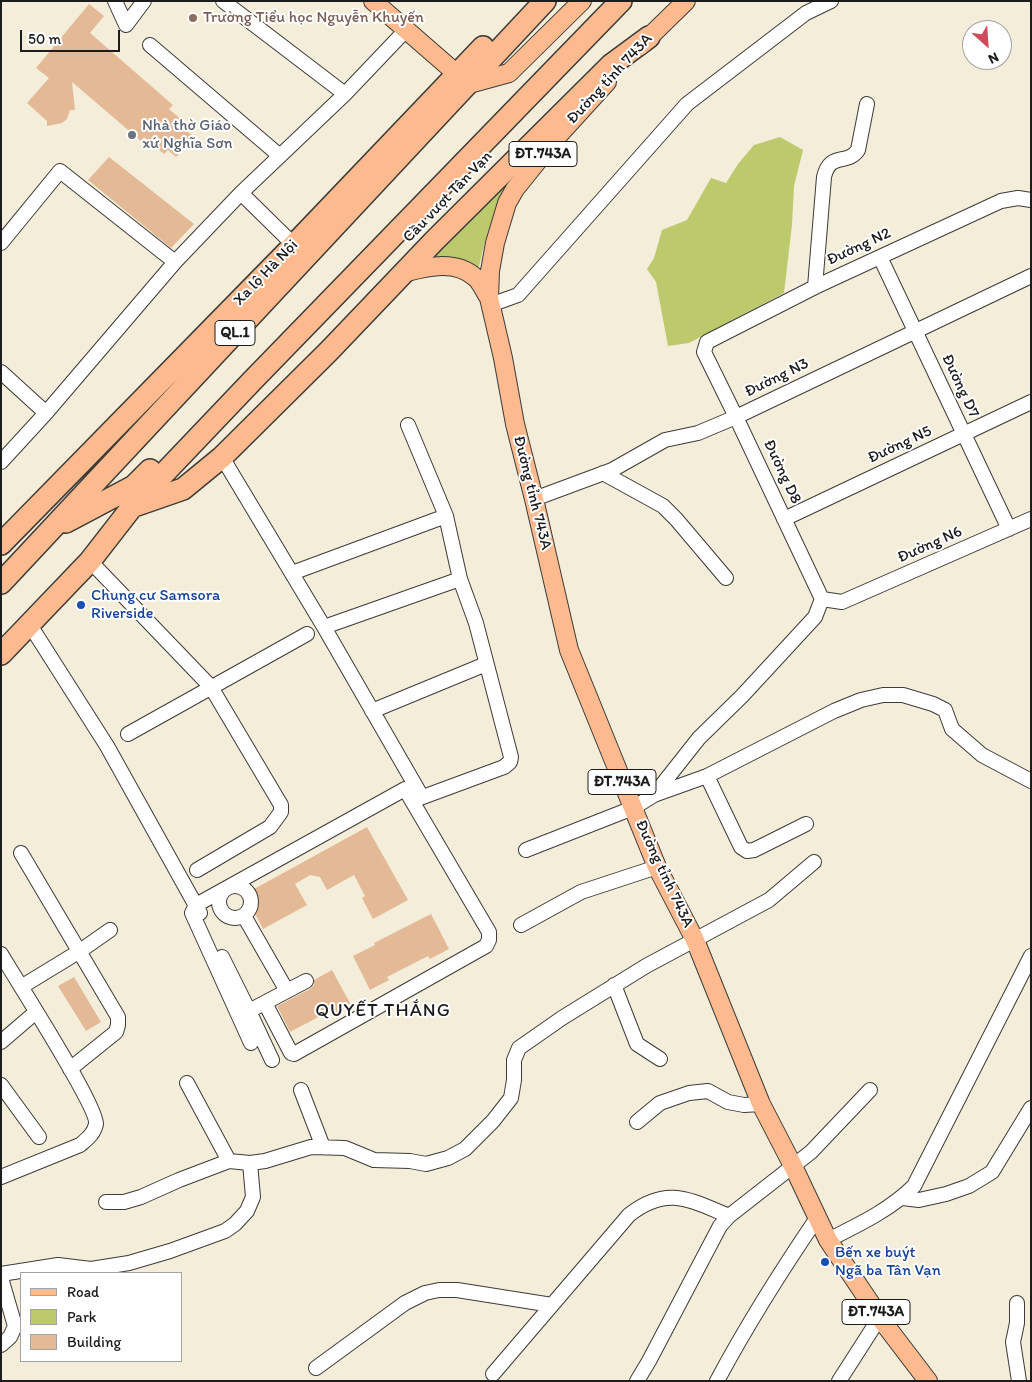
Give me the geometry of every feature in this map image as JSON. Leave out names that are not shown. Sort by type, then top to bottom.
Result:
[{"type":"highway","name":"Xa lộ Hà Nội","points":[[1,582],[50,530],[300,251],[463,79],[528,1]]},
{"type":"highway","name":"Xa lộ Hà Nội","points":[[463,79],[492,57],[545,1]]},
{"type":"highway","name":"Cầu vượt Tân Vạn","points":[[250,384],[367,246],[612,1]]},
{"type":"highway","name":"Cầu vượt Tân Vạn","points":[[250,384],[621,1]]},
{"type":"highway","name":"Cầu vượt Tân Vạn","points":[[250,384],[421,226],[634,1]]},
{"type":"highway","points":[[132,507],[183,489],[222,457],[611,65],[648,37]]},
{"type":"highway","name":"Xa lộ Hà Nội","points":[[1,544],[300,251]]},
{"type":"highway","name":"Xa lộ Hà Nội","points":[[50,530],[134,486],[250,384]]},
{"type":"highway","name":"QL.1","points":[[1,654],[90,561],[132,507],[250,384]]},
{"type":"main road","points":[[373,1],[405,31],[463,79],[509,73],[582,1]]},
{"type":"main road","name":"Đường tỉnh 743A","points":[[686,1],[648,37],[556,138],[515,189],[507,203],[496,243],[490,271],[490,301],[515,424],[569,650],[632,808],[657,867],[695,940],[761,1104],[828,1240],[880,1317],[928,1381]]},
{"type":"main road","name":"Đường tỉnh 743A","points":[[403,273],[435,265],[459,268],[476,278],[490,301]]},
{"type":"street","points":[[115,1],[126,25],[144,1]]},
{"type":"street","points":[[223,1],[345,94]]},
{"type":"street","points":[[490,301],[518,295],[686,104],[806,13],[831,1]]},
{"type":"street","points":[[1,462],[46,413],[175,262],[241,193],[345,94],[405,31]]},
{"type":"street","points":[[150,46],[280,156]]},
{"type":"street","points":[[815,287],[826,168],[831,162],[854,156],[858,150],[867,104]]},
{"type":"street","points":[[1,242],[60,171],[175,262]]},
{"type":"street","points":[[241,193],[300,251]]},
{"type":"street","name":"Đường N2","points":[[706,342],[815,287],[1000,201],[1018,198],[1031,200]]},
{"type":"street","name":"Đường D7","points":[[880,257],[1009,529]]},
{"type":"street","name":"Đường N3","points":[[534,499],[612,470],[665,440],[698,433],[736,417],[1031,276]]},
{"type":"street","name":"Đường D8","points":[[706,342],[704,352],[822,599]]},
{"type":"street","points":[[1,372],[46,413]]},
{"type":"street","name":"Đường N5","points":[[784,519],[1031,402]]},
{"type":"street","points":[[408,425],[446,516],[460,579],[476,624],[510,757],[510,762],[504,768],[417,799]]},
{"type":"street","points":[[222,457],[324,626],[372,711],[489,932],[490,940],[486,946],[294,1054],[265,1003]]},
{"type":"street","points":[[603,473],[663,506],[726,578]]},
{"type":"street","points":[[292,573],[446,516]]},
{"type":"street","name":"Đường N6","points":[[822,599],[842,602],[1031,519]]},
{"type":"street","points":[[90,561],[211,687],[281,805],[281,812],[270,827],[197,870]]},
{"type":"street","points":[[324,626],[460,579]]},
{"type":"street","points":[[654,795],[699,738],[742,696],[815,618],[822,599]]},
{"type":"street","points":[[30,625],[107,746],[196,905],[272,1060]]},
{"type":"street","points":[[128,734],[307,634]]},
{"type":"street","points":[[372,711],[486,664]]},
{"type":"street","points":[[526,850],[632,808],[654,795],[707,776],[834,711],[883,695],[902,695],[933,704],[945,710],[952,728],[982,755],[1031,780]]},
{"type":"street","points":[[707,776],[741,847],[746,851],[754,850],[806,824]]},
{"type":"street","points":[[251,1043],[192,913],[196,905],[405,789],[417,799]]},
{"type":"street","points":[[21,853],[118,1016],[116,1032],[70,1069]]},
{"type":"street","points":[[106,1202],[124,1202],[141,1197],[178,1180],[229,1161],[250,1163],[265,1161],[311,1147],[345,1148],[374,1160],[410,1161],[426,1164],[448,1158],[465,1149],[493,1121],[510,1098],[514,1080],[514,1060],[519,1048],[646,966],[769,900],[814,862]]},
{"type":"street","points":[[521,925],[581,892],[657,867]]},
{"type":"street","points":[[239,886],[248,892],[251,897],[250,908],[244,916],[239,918],[228,917],[220,910],[218,905],[220,894],[228,887],[239,886]]},
{"type":"street","points":[[244,916],[287,991]]},
{"type":"street","points":[[21,987],[80,951],[110,930]]},
{"type":"street","points":[[1,954],[82,1088],[94,1113],[96,1123],[90,1137],[80,1145],[1,1177]]},
{"type":"street","points":[[828,1240],[864,1222],[902,1198],[914,1186],[1031,956]]},
{"type":"street","points":[[249,1011],[306,981]]},
{"type":"street","points":[[614,985],[637,1044],[660,1059]]},
{"type":"street","points":[[1,1042],[36,1012]]},
{"type":"street","points":[[187,1083],[229,1161]]},
{"type":"street","points":[[1,1085],[39,1137]]},
{"type":"street","points":[[301,1090],[323,1147]]},
{"type":"street","points":[[637,1381],[720,1226],[729,1216],[811,1152],[870,1090]]},
{"type":"street","points":[[637,1122],[660,1103],[689,1093],[708,1091],[728,1102],[744,1105],[761,1104]]},
{"type":"street","points":[[902,1198],[919,1200],[946,1194],[969,1186],[992,1172],[1031,1108]]},
{"type":"street","points":[[22,1272],[58,1265],[91,1269],[129,1263],[225,1232],[247,1211],[253,1197],[250,1163]]},
{"type":"street","points":[[493,1374],[630,1215],[644,1203],[681,1198],[729,1216]]},
{"type":"street","points":[[717,1381],[765,1297],[817,1218]]},
{"type":"street","points":[[1,1345],[10,1337],[15,1326],[1,1276],[20,1272]]},
{"type":"street","points":[[316,1368],[405,1303],[425,1293],[439,1290],[457,1290],[552,1305]]},
{"type":"street","points":[[1017,1303],[1017,1323],[1013,1342],[1019,1381]]},
{"type":"street","points":[[839,1381],[880,1317]]},
{"type":"green space","points":[[780,137],[803,150],[794,186],[792,225],[784,293],[689,343],[668,346],[656,282],[647,269],[654,258],[662,230],[687,220],[711,178],[726,183],[738,164],[754,145]]},
{"type":"green space","points":[[514,170],[492,220],[478,272],[467,262],[456,258],[429,258]]},
{"type":"building","points":[[89,4],[104,16],[90,33],[173,105],[169,109],[189,126],[186,130],[194,137],[176,157],[168,150],[164,154],[144,137],[141,141],[72,82],[75,110],[70,110],[67,119],[62,123],[47,126],[47,121],[27,103],[49,78],[36,68]]},
{"type":"building","points":[[109,157],[194,224],[171,248],[88,180]]},
{"type":"building","points":[[367,827],[408,900],[373,919],[362,898],[365,896],[354,875],[327,890],[320,877],[310,875],[295,884],[307,905],[263,929],[245,894]]},
{"type":"building","points":[[431,914],[449,949],[430,959],[428,956],[387,977],[389,980],[370,990],[353,956]]},
{"type":"building","points":[[332,970],[351,1005],[332,1015],[330,1011],[290,1032],[277,1006],[310,989],[314,985],[314,980]]},
{"type":"building","points":[[74,977],[101,1022],[86,1031],[58,986]]},
{"type":"place","name":"Trường Tiểu học Nguyễn Khuyến","points":[[193,18]]},
{"type":"place","name":"Nhà thờ Giáo xứ Nghĩa Sơn","points":[[132,135]]},
{"type":"place","name":"Chung cư Samsora Riverside","points":[[81,605]]},
{"type":"place","name":"Bến xe buýt Ngã ba Tân Vạn","points":[[825,1262]]},
{"type":"district","name":"QUYẾT THẮNG","points":[[383,1011]]}]
